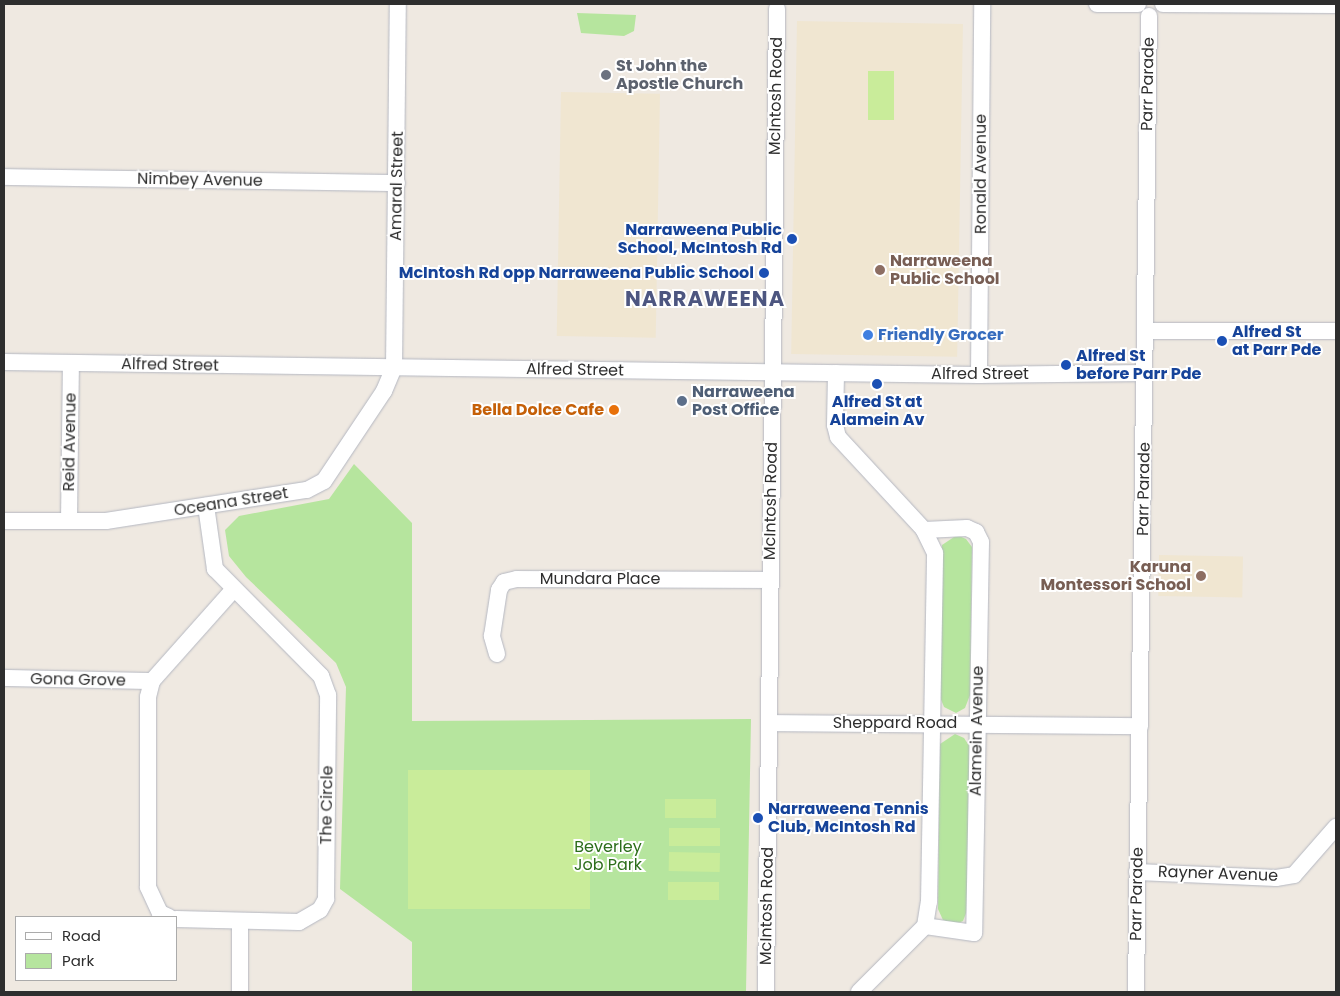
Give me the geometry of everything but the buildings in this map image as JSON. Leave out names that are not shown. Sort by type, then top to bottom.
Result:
[{"type":"street","name":"Amaral Street","points":[[394,368],[398,4]]},
{"type":"street","name":"Ronald Avenue","points":[[979,375],[982,4]]},
{"type":"street","points":[[1097,4],[1142,8],[1158,12],[1162,4],[1336,5]]},
{"type":"street","name":"McIntosh Road","points":[[766,992],[777,6]]},
{"type":"street","name":"Parr Parade","points":[[1136,992],[1147,332],[1142,8]]},
{"type":"street","name":"Nimbey Avenue","points":[[4,177],[397,183]]},
{"type":"street","points":[[1147,332],[1336,331]]},
{"type":"street","name":"Alfred Street","points":[[4,362],[979,375],[1146,373]]},
{"type":"street","name":"Reid Avenue","points":[[69,521],[71,363]]},
{"type":"street","name":"Oceana Street","points":[[4,521],[106,521],[307,490],[320,484],[384,390],[394,368]]},
{"type":"street","points":[[836,373],[835,425],[838,437],[924,530],[935,553],[929,902],[925,926],[859,992]]},
{"type":"street","name":"The Circle","points":[[178,919],[299,922],[320,910],[326,899],[328,694],[321,676],[215,569],[206,506]]},
{"type":"street","name":"Alamein Avenue","points":[[924,530],[967,528],[976,532],[981,542],[974,934],[925,926]]},
{"type":"street","name":"Mundara Place","points":[[496,654],[492,636],[499,590],[504,582],[517,579],[771,580]]},
{"type":"street","points":[[167,916],[160,913],[151,899],[148,887],[148,697],[152,681],[234,588]]},
{"type":"street","name":"Gona Grove","points":[[4,678],[152,681]]},
{"type":"street","name":"Sheppard Road","points":[[770,723],[977,723],[1140,726]]},
{"type":"street","name":"Rayner Avenue","points":[[1137,872],[1276,878],[1294,875],[1336,826]]},
{"type":"street","points":[[240,922],[240,992]]},
{"type":"shaded area","name":"Narraweena Public School","points":[[797,21],[963,24],[957,357],[791,354]]},
{"type":"shaded area","points":[[561,92],[660,94],[656,338],[557,336]]},
{"type":"shaded area","name":"Karuna Montessori School","points":[[1159,555],[1243,556],[1242,597],[1158,596]]},
{"type":"green space","points":[[577,13],[636,15],[634,31],[624,36],[581,33]]},
{"type":"green space","points":[[868,71],[894,71],[894,120],[868,120]]},
{"type":"green space","name":"Beverley Job Park","points":[[354,464],[412,523],[412,721],[751,719],[746,992],[412,992],[412,942],[340,889],[346,687],[336,663],[246,577],[229,556],[225,530],[239,516],[329,499]]},
{"type":"green space","points":[[957,535],[966,539],[972,547],[970,695],[965,708],[956,713],[944,707],[940,697],[942,545]]},
{"type":"green space","points":[[955,734],[964,738],[970,747],[968,908],[963,921],[954,925],[943,920],[938,909],[940,744]]},
{"type":"green space","points":[[408,770],[590,770],[590,909],[408,909]]},
{"type":"green space","points":[[665,799],[716,799],[716,818],[665,818]]},
{"type":"green space","points":[[669,828],[720,828],[720,846],[669,846]]},
{"type":"green space","points":[[669,852],[720,853],[720,872],[669,871]]},
{"type":"green space","points":[[668,882],[719,882],[719,900],[668,900]]},
{"type":"place","name":"St John the Apostle Church","points":[[606,75]]},
{"type":"place","name":"Narraweena Public School, McIntosh Rd","points":[[792,239]]},
{"type":"place","name":"Narraweena Public School","points":[[880,270]]},
{"type":"place","name":"McIntosh Rd opp Narraweena Public School","points":[[764,273]]},
{"type":"place","name":"Friendly Grocer","points":[[868,335]]},
{"type":"place","name":"Alfred St at Parr Pde","points":[[1222,341]]},
{"type":"place","name":"Alfred St before Parr Pde","points":[[1066,365]]},
{"type":"place","name":"Alfred St at Alamein Av","points":[[877,384]]},
{"type":"place","name":"Narraweena Post Office","points":[[682,401]]},
{"type":"place","name":"Bella Dolce Cafe","points":[[614,410]]},
{"type":"place","name":"Karuna Montessori School","points":[[1201,576]]},
{"type":"place","name":"Narraweena Tennis Club, McIntosh Rd","points":[[758,818]]},
{"type":"district","name":"NARRAWEENA","points":[[705,299]]}]
